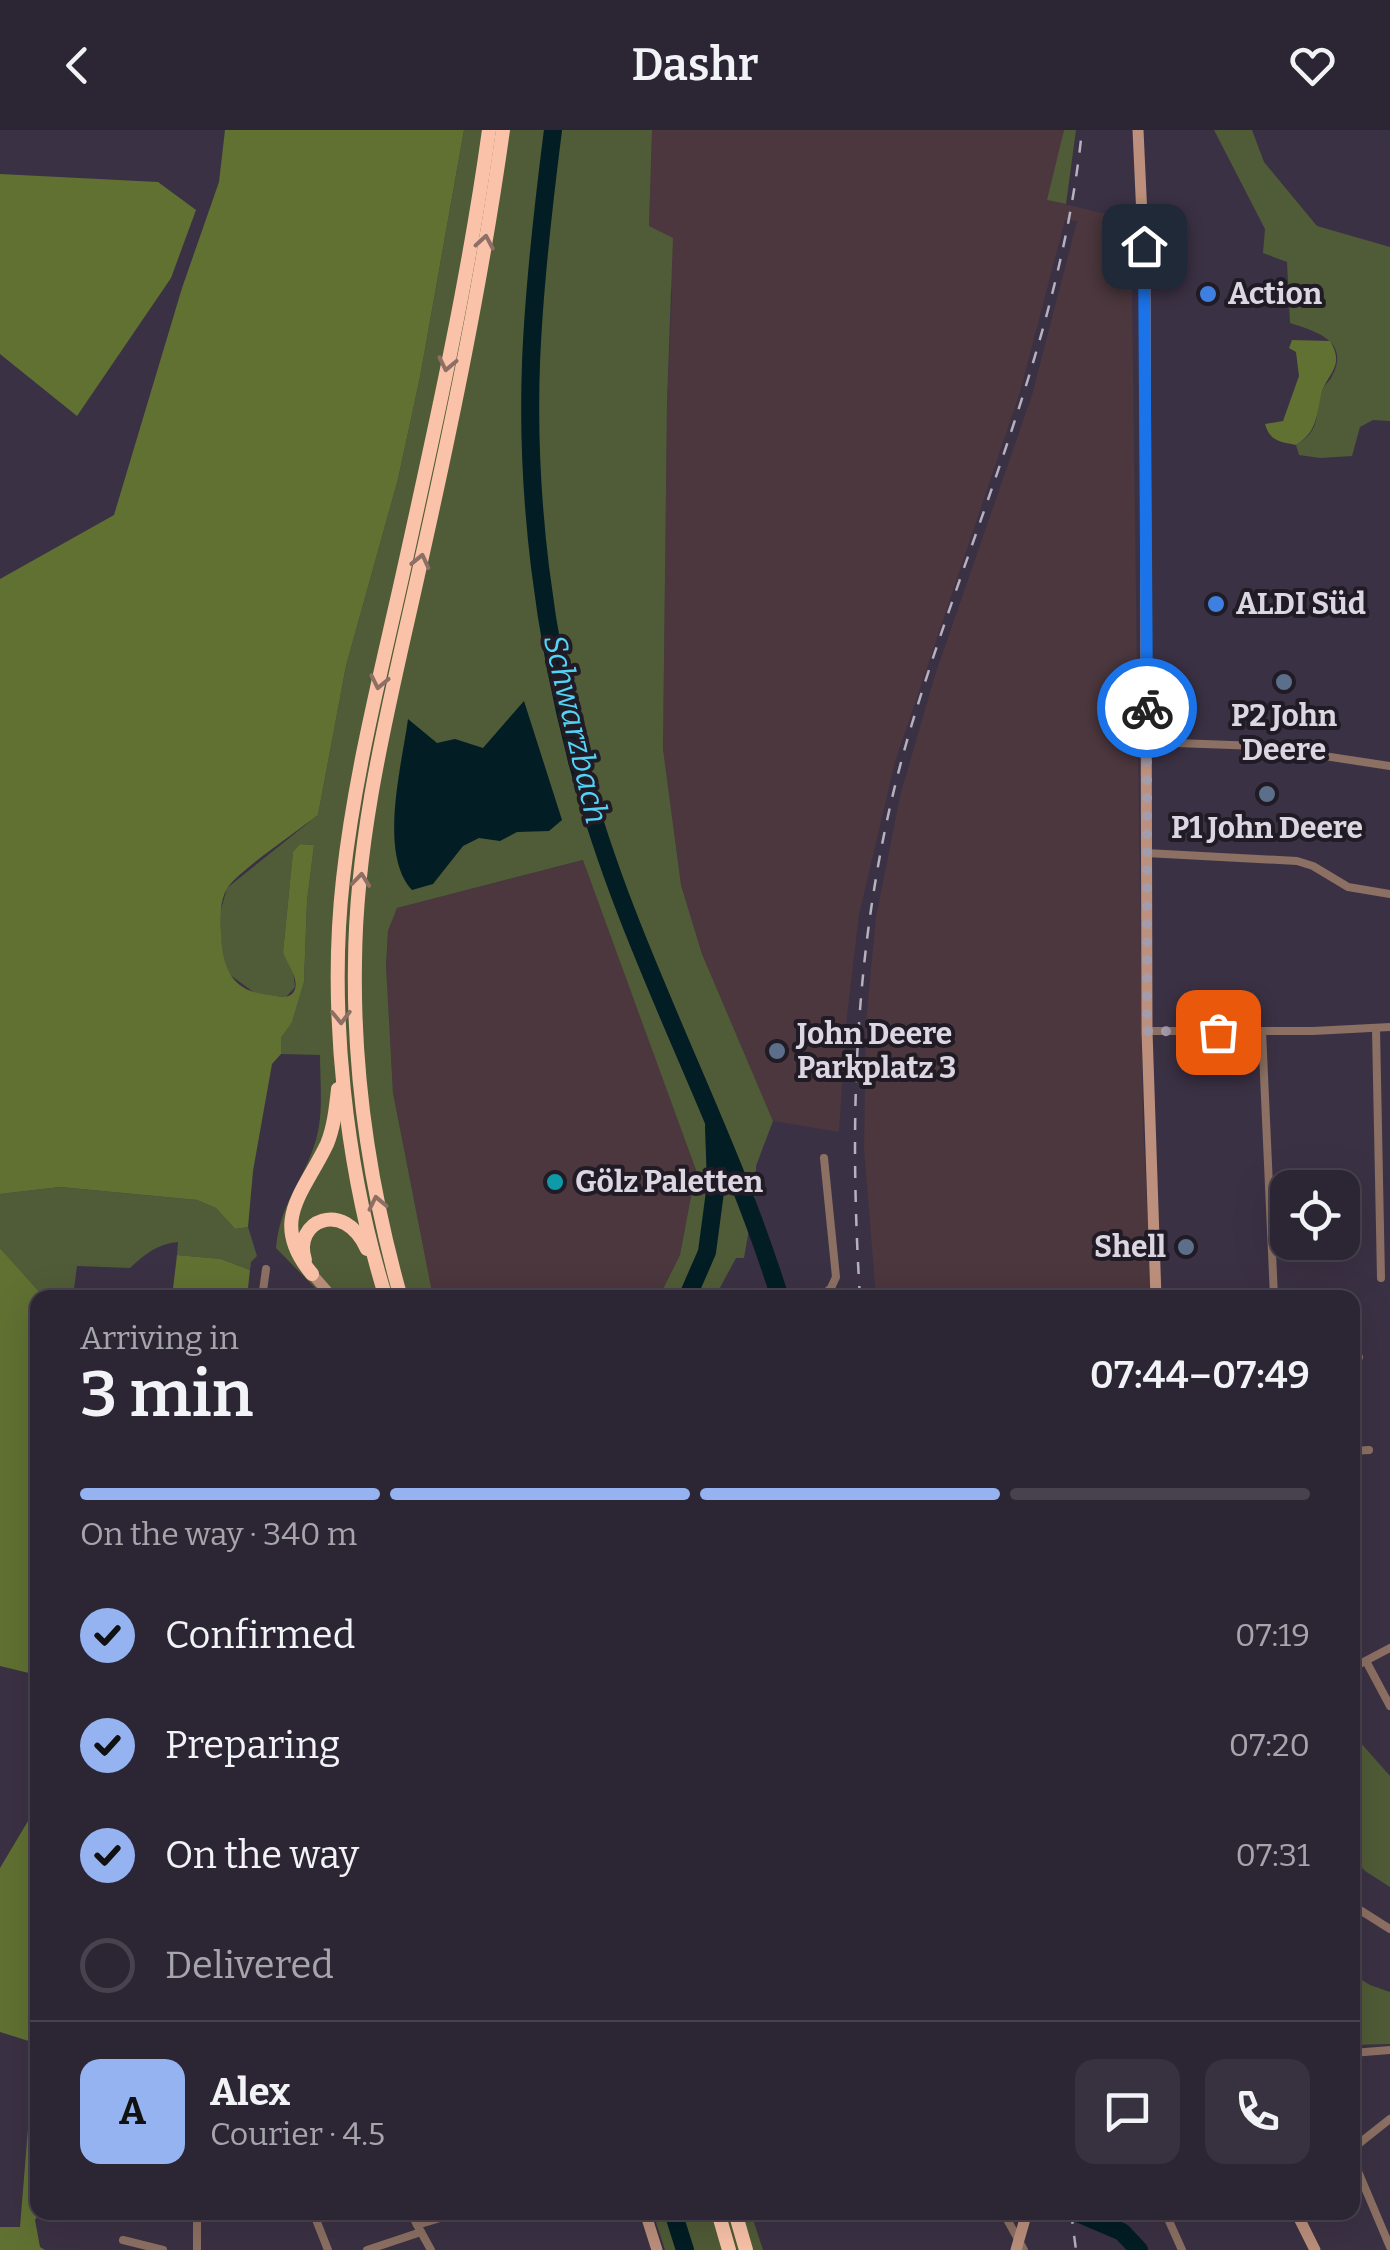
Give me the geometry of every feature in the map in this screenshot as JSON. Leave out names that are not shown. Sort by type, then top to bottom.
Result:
[{"type":"highway","points":[[312,1274],[296,1252],[292,1217],[299,1193],[328,1142],[334,1118],[341,1053],[342,882],[352,815],[454,332],[488,130]]},
{"type":"highway","points":[[399,1290],[370,1168],[360,1094],[354,960],[360,886],[374,780],[471,328],[503,130]]},
{"type":"highway","points":[[341,1053],[355,1171],[384,1290]]},
{"type":"highway","points":[[312,1274],[303,1256],[304,1240],[316,1224],[340,1219],[360,1233],[380,1277]]},
{"type":"highway","points":[[720,2220],[729,2250]]},
{"type":"highway","points":[[737,2220],[746,2250]]},
{"type":"main road","points":[[1138,130],[1143,217],[1147,1031],[1156,1290]]},
{"type":"main road","points":[[312,1274],[326,1290]]},
{"type":"main road","points":[[648,2220],[657,2250]]},
{"type":"main road","points":[[1020,2250],[1026,2220]]},
{"type":"main road","points":[[1299,2220],[1309,2247]]},
{"type":"street","points":[[1148,742],[1259,746],[1390,766]]},
{"type":"street","points":[[1146,852],[1297,861],[1348,887],[1390,894]]},
{"type":"street","points":[[1147,1031],[1390,1027]]},
{"type":"street","points":[[1376,1028],[1382,1278]]},
{"type":"street","points":[[1262,1031],[1274,1290]]},
{"type":"street","points":[[824,1158],[836,1277],[829,1290]]},
{"type":"street","points":[[263,1290],[266,1270]]},
{"type":"street","points":[[1360,1451],[1369,1450]]},
{"type":"street","points":[[1360,1664],[1390,1648]]},
{"type":"street","points":[[1366,1661],[1390,1706]]},
{"type":"street","points":[[1360,1911],[1390,1929]]},
{"type":"street","points":[[1360,2052],[1390,2050]]},
{"type":"street","points":[[1360,2146],[1390,2119]]},
{"type":"street","points":[[1360,2173],[1390,2247]]},
{"type":"street","points":[[197,2220],[198,2250]]},
{"type":"street","points":[[316,2220],[328,2250]]},
{"type":"street","points":[[414,2220],[432,2250]]},
{"type":"street","points":[[367,2250],[441,2220]]},
{"type":"street","points":[[1007,2220],[1020,2250]]},
{"type":"street","points":[[1169,2220],[1182,2250]]},
{"type":"street","points":[[123,2240],[163,2250]]},
{"type":"shaded area","points":[[652,130],[1064,130],[1048,200],[1131,220],[1143,1125],[1152,1290],[875,1290],[864,1149],[866,1021],[876,917],[900,796],[935,675],[1032,395],[1077,221],[1065,220],[1020,392],[895,762],[859,915],[839,1132],[773,1121],[702,954],[681,885],[663,749],[672,291],[649,226]]},
{"type":"shaded area","points":[[584,860],[696,1170],[680,1255],[662,1290],[432,1290],[393,1093],[386,965],[388,931],[397,908]]},
{"type":"green space","points":[[225,130],[464,130],[420,377],[398,479],[346,666],[318,815],[235,880],[222,903],[222,944],[231,975],[256,993],[290,996],[296,984],[283,952],[293,852],[300,844],[314,845],[304,982],[292,1022],[281,1038],[281,1054],[272,1064],[253,1171],[248,1227],[235,1229],[216,1208],[197,1200],[60,1187],[0,1194],[0,579],[114,515],[182,288],[219,182]]},
{"type":"green space","points":[[464,130],[652,130],[649,226],[673,238],[663,749],[681,885],[702,954],[773,1121],[756,1166],[744,1258],[736,1258],[719,1290],[662,1290],[680,1255],[696,1170],[583,860],[397,908],[388,931],[386,965],[393,1093],[432,1290],[317,1290],[276,1248],[282,1218],[310,1157],[320,1122],[320,1055],[281,1054],[281,1038],[292,1021],[304,982],[314,845],[300,844],[293,853],[283,952],[293,971],[295,987],[286,997],[256,994],[229,974],[222,961],[220,913],[227,888],[318,815],[346,666],[398,479]]},
{"type":"green space","points":[[1064,130],[1076,130],[1066,204],[1047,200]]},
{"type":"green space","points":[[1214,130],[1252,130],[1264,162],[1317,226],[1390,247],[1390,421],[1373,420],[1360,427],[1352,456],[1299,455],[1296,445],[1314,426],[1320,397],[1337,364],[1337,354],[1328,339],[1290,323],[1287,262],[1263,253],[1265,229]]},
{"type":"green space","points":[[0,174],[158,182],[196,210],[171,278],[77,416],[0,354]]},
{"type":"green space","points":[[1292,340],[1330,341],[1336,357],[1312,429],[1296,445],[1276,440],[1265,424],[1283,421],[1299,376],[1296,352],[1289,348]]},
{"type":"green space","points":[[60,1187],[197,1200],[216,1208],[235,1229],[248,1227],[257,1256],[250,1270],[221,1259],[177,1255],[178,1242],[171,1243],[152,1250],[130,1268],[77,1266],[74,1290],[38,1290],[0,1248],[0,1194]]},
{"type":"green space","points":[[0,1248],[38,1290],[30,1290],[30,1673],[0,1666]]},
{"type":"green space","points":[[177,1255],[221,1259],[250,1270],[248,1290],[173,1290]]},
{"type":"green space","points":[[1360,1742],[1390,1776],[1390,1887],[1360,1865]]},
{"type":"green space","points":[[30,1818],[30,2041],[0,2032],[0,1868]]},
{"type":"green space","points":[[1360,1979],[1390,1992],[1390,2044],[1360,2045]]},
{"type":"green space","points":[[30,2104],[30,2220],[35,2220],[40,2247],[45,2250],[0,2250],[0,2227],[20,2227]]},
{"type":"green space","points":[[655,2220],[753,2220],[763,2250],[665,2250]]},
{"type":"water","points":[[524,701],[562,820],[549,831],[517,832],[500,841],[479,838],[463,846],[433,884],[412,890],[402,874],[394,832],[408,719],[437,743],[455,739],[483,748]]},
{"type":"waterway","name":"Schwarzbach","points":[[553,130],[534,305],[530,414],[540,567],[556,669],[599,836],[649,968],[732,1165],[777,1290]]},
{"type":"waterway","points":[[690,1290],[707,1252],[716,1184],[714,1127]]},
{"type":"waterway","points":[[676,2220],[685,2250]]},
{"type":"waterway","name":"Schwarzbach","points":[[1094,2220],[1122,2232],[1139,2250]]},
{"type":"railway","points":[[860,1290],[856,1081],[867,939],[878,868],[911,727],[1011,432],[1055,283],[1082,130]]},
{"type":"railway","points":[[1072,2220],[1076,2250]]},
{"type":"way so far","points":[[1147,708],[1147,1031],[1218,1032]]},
{"type":"place","name":"Action","points":[[1208,294]]},
{"type":"place","name":"ALDI Süd","points":[[1216,604]]},
{"type":"place","name":"P2 John Deere","points":[[1284,682]]},
{"type":"place","name":"P1 John Deere","points":[[1267,794]]},
{"type":"place","name":"John Deere Parkplatz 3","points":[[777,1051]]},
{"type":"place","name":"Gölz Paletten","points":[[555,1182]]},
{"type":"place","name":"Shell","points":[[1186,1247]]},
{"type":"route","points":[[1144,246],[1147,708]]}]
